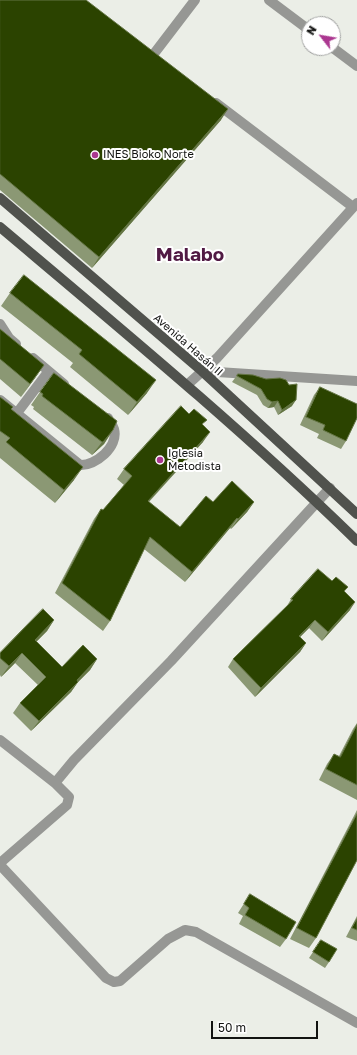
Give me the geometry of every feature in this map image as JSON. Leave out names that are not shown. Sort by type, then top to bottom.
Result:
[{"type":"main road","name":"Avenida Hasán II","points":[[0,198],[202,371],[357,514]]},
{"type":"main road","points":[[0,227],[187,385],[318,503],[357,541]]},
{"type":"street","points":[[153,55],[195,0]]},
{"type":"street","points":[[269,0],[301,24]]},
{"type":"street","points":[[341,54],[357,66]]},
{"type":"street","points":[[187,385],[217,358],[355,205],[209,98]]},
{"type":"street","points":[[0,324],[9,338],[48,372],[72,390]]},
{"type":"street","points":[[202,371],[357,381]]},
{"type":"street","points":[[16,413],[48,372]]},
{"type":"street","points":[[0,400],[80,465],[88,466],[101,457],[110,447],[115,437],[114,429],[101,412]]},
{"type":"street","points":[[55,783],[74,760],[171,661],[318,503],[330,488]]},
{"type":"street","points":[[0,740],[55,783],[69,798],[67,805],[0,864],[106,978],[114,982],[120,981],[168,939],[185,930],[196,932],[357,1023]]},
{"type":"building","name":"INES Bioko Norte","points":[[0,0],[86,0],[228,109],[99,257],[0,174]]},
{"type":"building","points":[[24,275],[156,380],[137,402],[79,354],[82,350],[10,293]]},
{"type":"building","points":[[0,329],[44,365],[30,384],[0,359]]},
{"type":"building","points":[[54,373],[117,421],[113,430],[103,442],[42,396],[43,394],[40,392]]},
{"type":"building","points":[[238,374],[253,375],[266,379],[280,378],[286,380],[289,385],[297,384],[296,400],[282,410],[278,401],[272,402],[267,399],[261,389],[237,376]]},
{"type":"building","points":[[320,387],[357,404],[357,418],[346,441],[323,430],[325,425],[306,417]]},
{"type":"building","points":[[0,397],[13,407],[11,409],[83,467],[64,490],[6,442],[10,438],[0,431]]},
{"type":"building","points":[[181,406],[189,414],[194,409],[207,420],[202,424],[210,432],[148,501],[180,527],[206,496],[213,502],[232,481],[254,502],[238,519],[237,518],[192,572],[150,537],[110,621],[62,583],[101,509],[103,510],[132,476],[124,469]]},
{"type":"building","points":[[318,569],[332,581],[336,577],[348,587],[344,591],[355,602],[328,632],[315,620],[299,636],[306,643],[261,688],[233,659],[293,600],[291,599]]},
{"type":"building","points":[[43,609],[54,620],[35,640],[62,667],[83,645],[97,659],[77,680],[78,682],[39,721],[20,703],[46,677],[22,653],[9,666],[0,658],[0,653]]},
{"type":"building","points":[[357,725],[357,785],[326,769],[334,754],[340,757]]},
{"type":"building","points":[[357,814],[357,860],[316,938],[297,928]]},
{"type":"building","points":[[250,894],[296,922],[286,939],[245,915],[249,908],[244,904]]},
{"type":"building","points":[[357,919],[357,930],[352,928]]},
{"type":"building","points":[[321,940],[337,949],[329,962],[313,952]]},
{"type":"place","name":"INES Bioko Norte","points":[[95,155]]},
{"type":"place","name":"Iglesia Metodista","points":[[160,460]]},
{"type":"district","name":"Malabo","points":[[190,255]]}]
